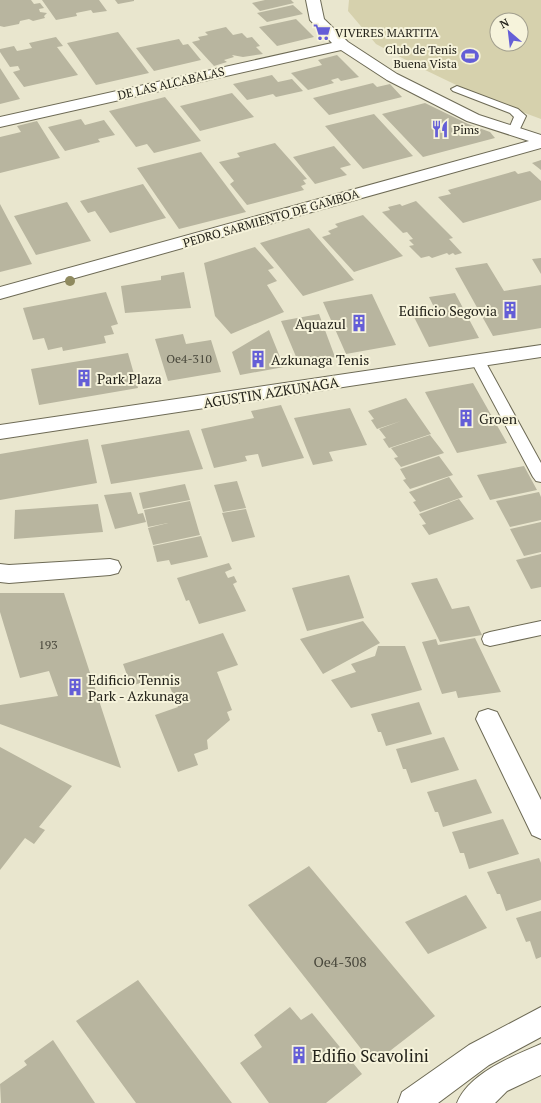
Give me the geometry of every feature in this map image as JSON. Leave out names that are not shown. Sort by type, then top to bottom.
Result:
[{"type":"street","points":[[313,0],[317,20],[343,45],[392,77],[473,118],[514,131],[541,142]]},
{"type":"street","name":"DE LAS ALCABALAS","points":[[0,122],[343,45]]},
{"type":"street","name":"PEDRO SARMIENTO DE GAMBOA","points":[[0,293],[541,142]]},
{"type":"street","name":"AGUSTIN AZKUNAGA","points":[[0,432],[541,351]]},
{"type":"street","points":[[0,573],[9,574],[110,567]]},
{"type":"street","points":[[488,718],[541,827]]},
{"type":"street","points":[[413,1103],[479,1055],[541,1021]]},
{"type":"street","points":[[472,1103],[497,1081],[541,1059]]},
{"type":"lane","points":[[457,89],[514,111],[520,116],[514,131]]},
{"type":"lane","points":[[478,361],[541,477]]},
{"type":"lane","points":[[490,639],[541,628]]},
{"type":"shaded area","name":"Club de Tenis Buena Vista","points":[[349,0],[541,0],[541,119],[477,95],[376,44],[348,11]]},
{"type":"building","points":[[0,0],[31,0],[34,4],[40,3],[44,8],[39,9],[40,12],[47,13],[44,16],[45,18],[33,21],[29,19],[20,21],[19,24],[4,27],[0,26]]},
{"type":"building","points":[[42,0],[99,0],[107,11],[93,13],[91,10],[76,13],[77,16],[56,20]]},
{"type":"building","points":[[115,0],[134,0],[134,1],[118,4]]},
{"type":"building","points":[[265,0],[291,0],[294,3],[260,11],[252,3]]},
{"type":"building","points":[[293,5],[303,14],[267,22],[257,13]]},
{"type":"building","points":[[296,19],[314,37],[277,46],[259,27]]},
{"type":"building","points":[[226,27],[233,35],[242,33],[247,38],[252,37],[260,46],[256,47],[263,54],[243,57],[232,55],[234,57],[224,60],[227,62],[214,66],[192,42],[200,40],[198,37],[208,35],[205,32]]},
{"type":"building","points":[[118,32],[149,73],[96,85],[67,43]]},
{"type":"building","points":[[56,37],[63,46],[57,47],[78,75],[24,87],[13,72],[20,70],[18,66],[10,67],[0,52],[0,49],[14,46],[17,51],[32,48],[29,43]]},
{"type":"building","points":[[179,39],[183,45],[188,44],[201,60],[154,71],[136,48]]},
{"type":"building","points":[[337,55],[359,77],[341,81],[338,78],[331,80],[334,83],[308,90],[291,73],[322,65],[318,60]]},
{"type":"building","points":[[0,68],[20,99],[0,104]]},
{"type":"building","points":[[272,75],[278,82],[292,79],[303,91],[276,97],[273,94],[247,100],[233,84]]},
{"type":"building","points":[[373,83],[377,87],[390,84],[402,97],[329,115],[313,98]]},
{"type":"building","points":[[232,93],[254,117],[200,131],[180,106]]},
{"type":"building","points":[[165,97],[201,141],[154,153],[147,144],[136,147],[109,111]]},
{"type":"building","points":[[425,103],[468,124],[490,132],[495,138],[423,157],[382,114]]},
{"type":"building","points":[[374,114],[413,156],[363,169],[325,126]]},
{"type":"building","points":[[81,119],[85,125],[104,120],[115,135],[98,139],[100,142],[65,151],[48,127]]},
{"type":"building","points":[[37,121],[60,158],[0,173],[0,137],[21,132],[17,126]]},
{"type":"building","points":[[275,143],[307,179],[303,180],[306,184],[301,186],[304,190],[247,205],[230,184],[234,181],[219,162],[240,157],[237,153]]},
{"type":"building","points":[[334,146],[351,165],[340,168],[347,175],[315,184],[293,157]]},
{"type":"building","points":[[201,152],[246,212],[179,229],[137,168]]},
{"type":"building","points":[[541,160],[541,170],[532,163]]},
{"type":"building","points":[[515,171],[518,174],[530,171],[541,181],[541,200],[463,223],[438,197],[451,194],[448,190]]},
{"type":"building","points":[[143,184],[166,218],[110,233],[95,211],[88,213],[80,201]]},
{"type":"building","points":[[416,201],[453,238],[449,239],[462,253],[455,255],[453,253],[449,255],[447,253],[432,258],[429,256],[421,258],[409,246],[414,245],[409,240],[413,239],[407,232],[403,233],[382,212],[390,210],[388,207],[400,204],[402,206]]},
{"type":"building","points":[[67,202],[91,241],[36,255],[14,216]]},
{"type":"building","points":[[0,204],[32,264],[0,272]]},
{"type":"building","points":[[363,215],[403,256],[354,272],[322,237],[331,234],[328,231],[338,227],[335,224]]},
{"type":"building","points":[[309,228],[354,280],[303,296],[260,243]]},
{"type":"building","points":[[255,247],[274,268],[268,270],[277,281],[267,285],[284,312],[231,334],[215,316],[204,263]]},
{"type":"building","points":[[541,258],[541,274],[532,259]]},
{"type":"building","name":"Edificio Segovia","points":[[487,263],[504,291],[541,285],[541,328],[493,336],[455,268]]},
{"type":"building","points":[[184,272],[191,308],[125,313],[121,286],[161,280],[161,276]]},
{"type":"building","points":[[106,292],[118,324],[111,326],[114,334],[104,336],[106,343],[63,351],[62,347],[48,350],[44,338],[33,340],[23,308]]},
{"type":"building","points":[[455,293],[479,338],[429,347],[411,311],[434,307],[429,297]]},
{"type":"building","name":"Aquazul","points":[[372,294],[396,345],[346,354],[323,302]]},
{"type":"building","points":[[319,314],[335,357],[300,363],[281,321]]},
{"type":"building","name":"Azkunaga Tenis","points":[[269,330],[284,367],[240,375],[232,352]]},
{"type":"building","points":[[183,334],[186,344],[211,340],[221,372],[168,381],[155,339]]},
{"type":"building","name":"Park Plaza","points":[[128,353],[138,388],[39,405],[31,369]]},
{"type":"building","name":"Groen","points":[[473,383],[507,443],[457,453],[425,392]]},
{"type":"building","points":[[406,398],[431,434],[389,448],[383,439],[386,438],[379,429],[401,421],[377,429],[371,420],[374,419],[368,411]]},
{"type":"building","points":[[281,405],[304,458],[262,467],[258,454],[245,456],[247,461],[214,468],[201,429],[254,418],[251,411]]},
{"type":"building","points":[[350,408],[367,445],[329,452],[333,461],[313,465],[294,418]]},
{"type":"building","points":[[189,430],[203,469],[111,484],[101,445]]},
{"type":"building","points":[[430,435],[444,453],[401,467],[394,458],[398,457],[391,448]]},
{"type":"building","points":[[88,439],[97,483],[0,500],[0,454]]},
{"type":"building","points":[[439,456],[453,475],[410,489],[403,480],[406,479],[400,469]]},
{"type":"building","points":[[524,466],[537,490],[490,500],[477,475]]},
{"type":"building","points":[[449,477],[463,497],[420,512],[413,502],[416,501],[409,492]]},
{"type":"building","points":[[237,481],[246,508],[223,512],[214,485]]},
{"type":"building","points":[[185,484],[190,500],[143,509],[139,493]]},
{"type":"building","points":[[131,492],[138,514],[143,513],[146,522],[115,529],[104,495]]},
{"type":"building","points":[[539,492],[541,497],[541,520],[510,527],[496,501]]},
{"type":"building","points":[[459,499],[474,519],[429,535],[422,525],[426,524],[419,514]]},
{"type":"building","points":[[190,501],[200,535],[153,545],[148,528],[168,523],[148,527],[144,510]]},
{"type":"building","points":[[98,504],[103,532],[14,539],[15,510]]},
{"type":"building","points":[[246,509],[255,537],[232,542],[222,513]]},
{"type":"building","points":[[541,522],[541,552],[524,556],[510,529]]},
{"type":"building","points":[[201,536],[208,557],[171,565],[169,560],[157,562],[153,546]]},
{"type":"building","points":[[541,554],[541,587],[531,589],[516,560]]},
{"type":"building","points":[[229,563],[232,569],[225,572],[228,578],[234,576],[237,582],[233,584],[246,611],[199,624],[189,600],[186,601],[177,578]]},
{"type":"building","points":[[349,575],[364,618],[307,631],[292,588]]},
{"type":"building","points":[[437,578],[452,609],[469,606],[482,635],[440,642],[411,583]]},
{"type":"building","name":"Edificio Tennis Park - Azkunaga","points":[[0,593],[64,593],[121,768],[0,724],[0,705],[58,696],[49,671],[20,678],[0,612]]},
{"type":"building","points":[[363,621],[380,643],[323,674],[300,639]]},
{"type":"building","points":[[223,633],[238,665],[217,672],[232,710],[227,712],[230,720],[207,740],[208,749],[194,754],[198,765],[178,772],[155,715],[178,707],[165,675],[131,686],[123,664]]},
{"type":"building","points":[[475,638],[501,692],[458,698],[456,691],[442,694],[422,642],[436,639],[438,645]]},
{"type":"building","points":[[378,646],[405,646],[422,690],[351,708],[331,680],[356,672],[351,664],[375,656]]},
{"type":"building","points":[[419,702],[432,734],[386,746],[381,732],[378,732],[371,714]]},
{"type":"building","points":[[444,737],[459,770],[411,783],[406,769],[403,769],[396,749]]},
{"type":"building","points":[[0,747],[72,786],[39,827],[45,830],[34,844],[25,838],[0,870]]},
{"type":"building","points":[[476,779],[492,813],[443,827],[438,812],[435,812],[427,792]]},
{"type":"building","points":[[503,819],[519,854],[469,869],[464,853],[460,853],[452,832]]},
{"type":"building","points":[[539,858],[541,863],[541,900],[506,911],[500,894],[497,894],[487,872]]},
{"type":"building","points":[[309,866],[435,1016],[373,1064],[248,905]]},
{"type":"building","points":[[466,895],[487,928],[428,954],[405,922]]},
{"type":"building","points":[[541,911],[541,957],[536,959],[530,941],[526,942],[516,918]]},
{"type":"building","points":[[138,980],[232,1103],[136,1103],[76,1021]]},
{"type":"building","name":"Edifio Scavolini","points":[[290,1007],[301,1020],[312,1013],[362,1074],[326,1103],[269,1103],[240,1063],[262,1047],[254,1035]]},
{"type":"building","points":[[53,1040],[95,1103],[1,1103],[0,1084],[27,1065],[24,1061]]},
{"type":"place","name":"VIVERES MARTITA","points":[[322,32]]},
{"type":"place","name":"Club de Tenis Buena Vista","points":[[470,56]]},
{"type":"place","name":"Pims","points":[[440,129]]},
{"type":"place","name":"Edificio Segovia","points":[[510,310]]},
{"type":"place","name":"Aquazul","points":[[359,323]]},
{"type":"place","name":"Azkunaga Tenis","points":[[258,359]]},
{"type":"place","name":"Park Plaza","points":[[84,378]]},
{"type":"place","name":"Groen","points":[[466,418]]},
{"type":"place","name":"Edificio Tennis Park - Azkunaga","points":[[75,687]]},
{"type":"place","name":"Edifio Scavolini","points":[[299,1055]]}]
